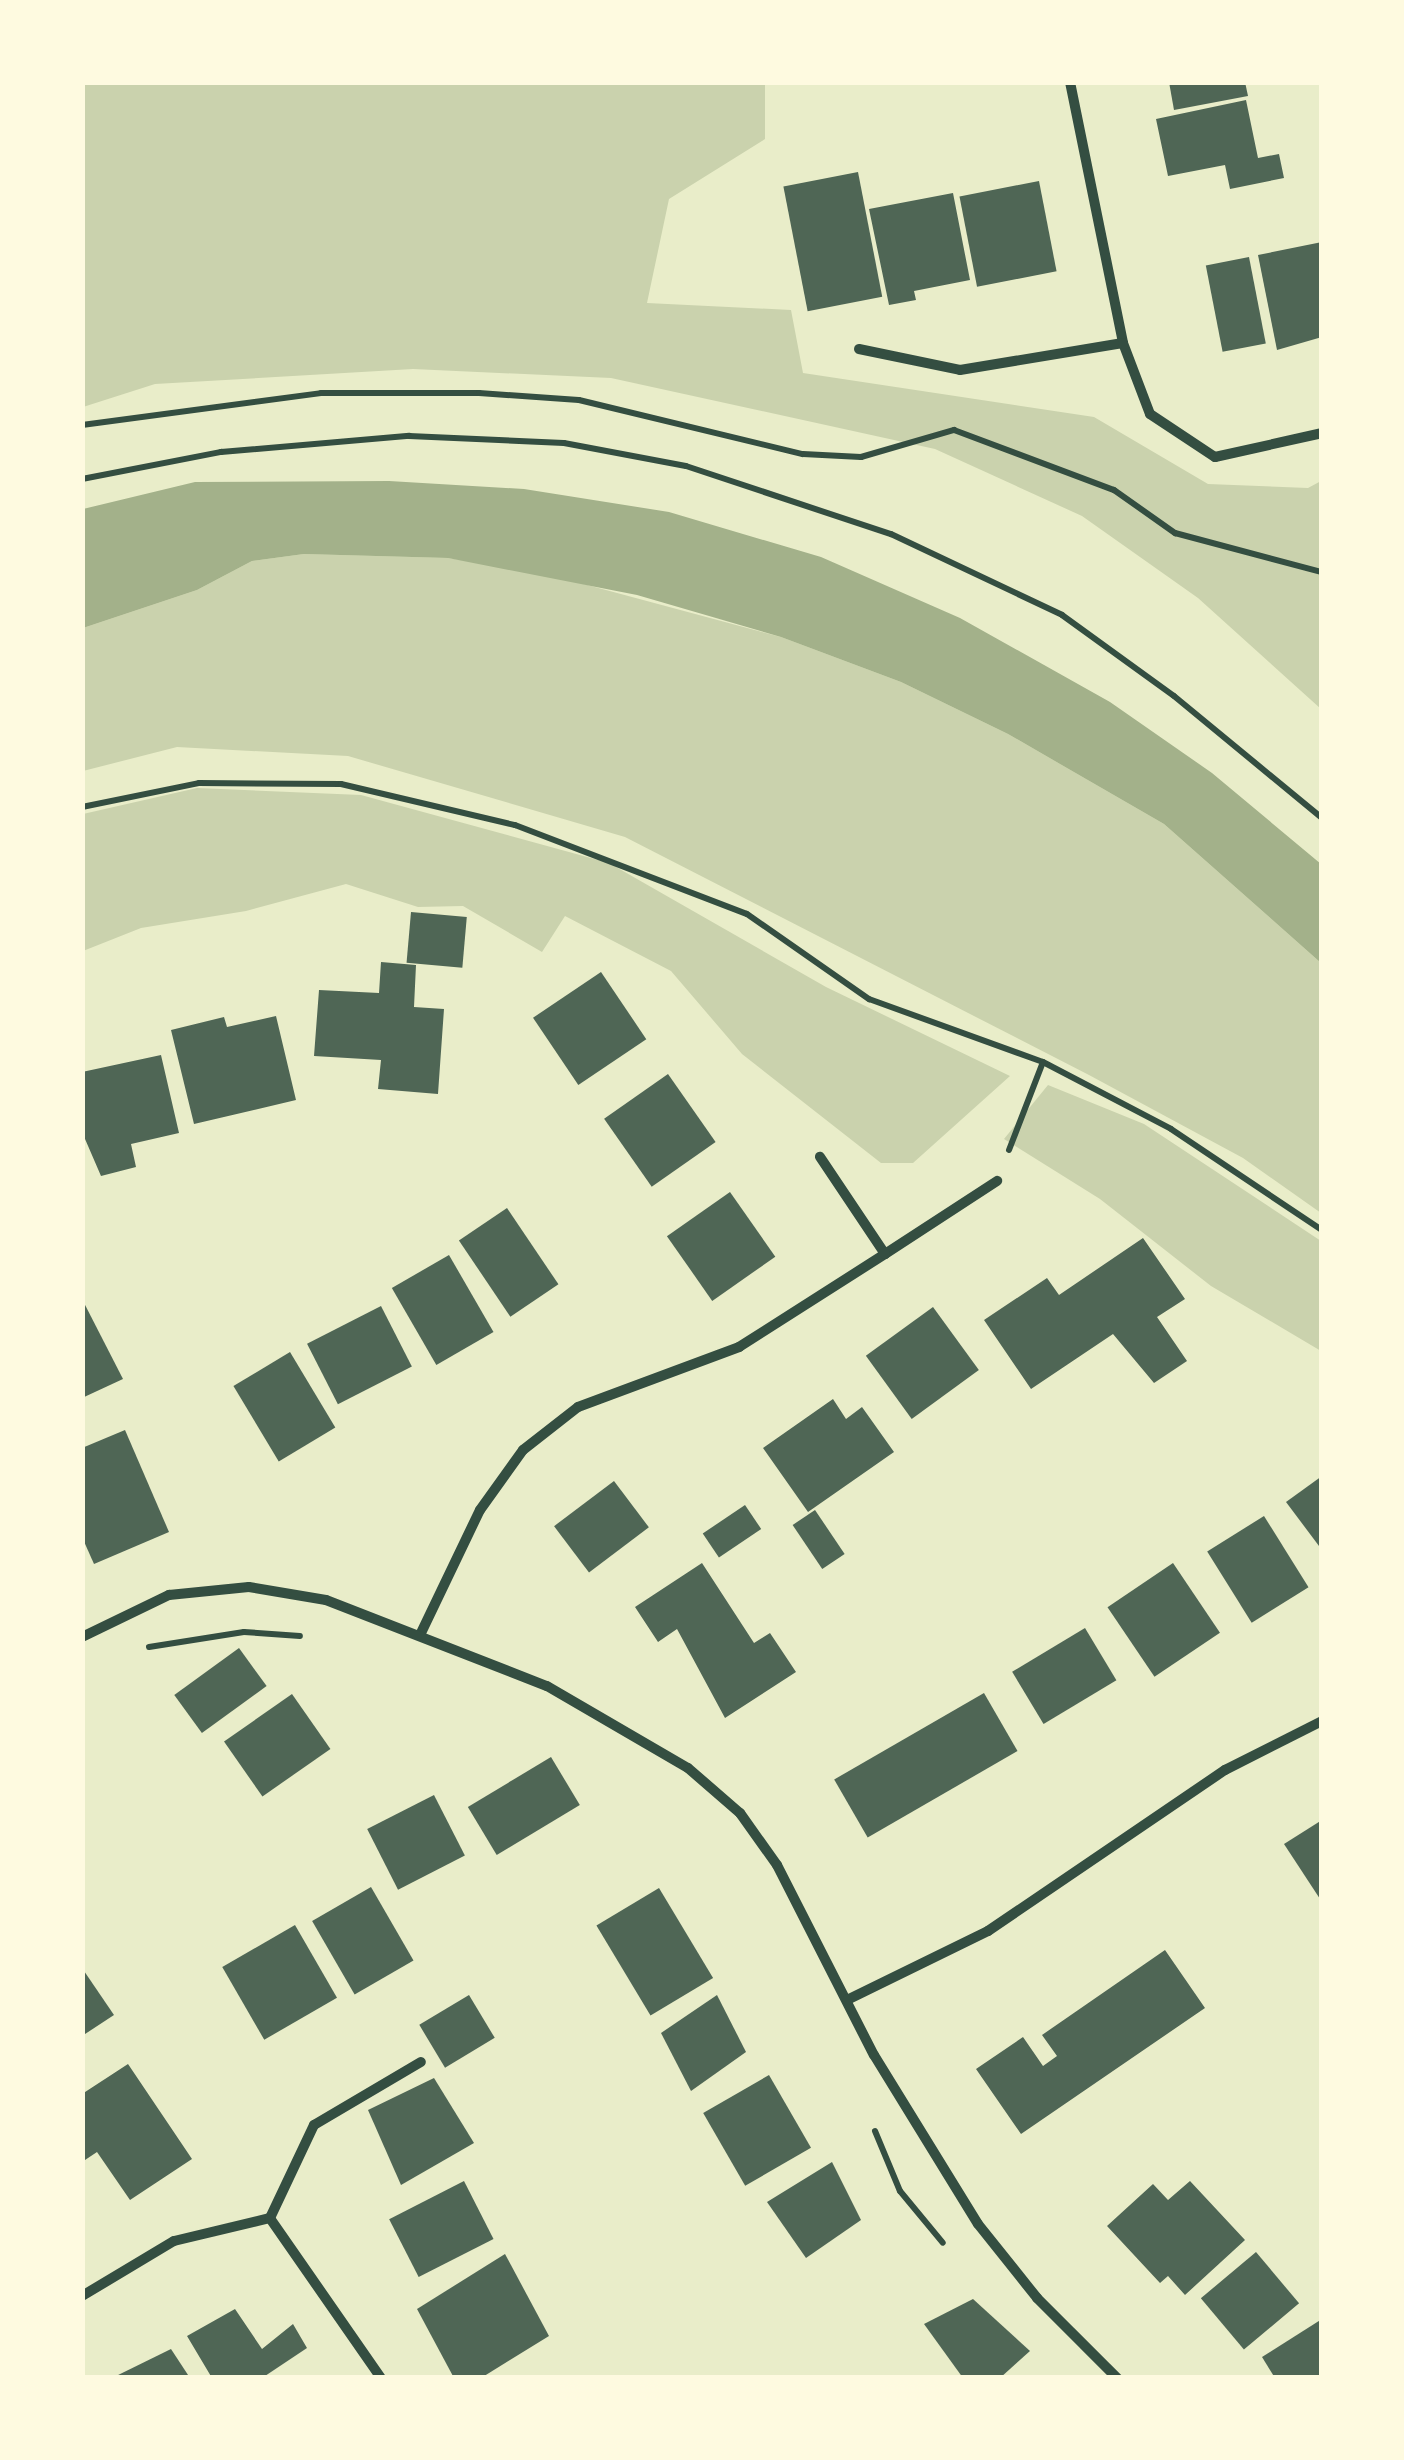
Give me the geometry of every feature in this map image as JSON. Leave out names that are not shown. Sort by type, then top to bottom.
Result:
[{"type":"street","points":[[1070,82],[1123,344],[1150,414],[1216,457],[1322,433]]},
{"type":"street","points":[[859,349],[960,370],[1123,344]]},
{"type":"street","points":[[820,1157],[885,1254]]},
{"type":"street","points":[[421,1633],[480,1510],[523,1450],[578,1407],[738,1347],[996,1181]]},
{"type":"street","points":[[82,1637],[169,1595],[249,1587],[326,1600],[421,1633],[547,1686],[688,1768],[740,1813],[777,1865],[928,2150],[978,2224],[1037,2298],[1117,2378]]},
{"type":"street","points":[[847,2000],[988,1931],[1225,1770],[1322,1721]]},
{"type":"street","points":[[270,2218],[314,2125],[420,2062]]},
{"type":"street","points":[[82,2296],[174,2241],[270,2218]]},
{"type":"street","points":[[270,2218],[381,2378]]},
{"type":"path","points":[[82,424],[320,393],[459,393],[580,400],[803,454],[861,457],[954,430],[1114,490],[1175,532],[1322,572]]},
{"type":"path","points":[[82,479],[221,452],[408,436],[564,443],[686,466],[891,534],[1062,615],[1174,696],[1322,818]]},
{"type":"path","points":[[82,807],[199,783],[341,784],[515,824],[747,914],[869,999],[1043,1062],[1170,1129],[1322,1230]]},
{"type":"path","points":[[996,1181],[1043,1062]]},
{"type":"path","points":[[145,1648],[244,1632],[322,1638]]},
{"type":"path","points":[[870,2120],[900,2191],[946,2248]]},
{"type":"shaded area","points":[[83,83],[765,83],[765,139],[669,199],[647,303],[791,310],[803,373],[1094,417],[1208,484],[1308,488],[1321,481],[1321,709],[1198,598],[1082,516],[935,449],[611,378],[413,369],[155,384],[83,407]]},
{"type":"shaded area","points":[[389,481],[524,489],[669,512],[821,557],[960,618],[1110,702],[1212,773],[1321,864],[1321,963],[1164,824],[1008,734],[901,682],[781,637],[637,595],[448,558],[304,554],[252,561],[197,590],[83,628],[83,509],[195,482]]},
{"type":"shaded area","points":[[304,554],[448,558],[539,572],[781,637],[901,682],[1008,734],[1164,824],[1321,963],[1321,1213],[1243,1158],[625,837],[348,756],[177,747],[83,771],[83,628],[197,590],[252,561]]},
{"type":"shaded area","points":[[197,788],[361,795],[609,863],[826,987],[1010,1076],[913,1163],[881,1163],[742,1054],[671,971],[565,916],[542,952],[463,906],[418,907],[346,884],[246,911],[141,928],[83,951],[83,814]]},
{"type":"shaded area","points":[[1048,1085],[1144,1124],[1321,1241],[1321,1351],[1211,1286],[1100,1199],[1004,1139]]},
{"type":"building","points":[[1169,82],[1245,82],[1248,96],[1174,110]]},
{"type":"building","points":[[1246,100],[1258,158],[1279,154],[1284,178],[1230,189],[1225,165],[1168,176],[1156,119]]},
{"type":"building","points":[[858,172],[882,297],[808,311],[783,187]]},
{"type":"building","points":[[1039,181],[1057,271],[977,287],[959,196]]},
{"type":"building","points":[[953,193],[970,280],[914,291],[916,300],[889,305],[869,209]]},
{"type":"building","points":[[1322,242],[1322,337],[1277,350],[1258,255]]},
{"type":"building","points":[[1249,257],[1266,343],[1223,352],[1206,265]]},
{"type":"building","points":[[411,912],[467,917],[462,968],[407,963]]},
{"type":"building","points":[[381,962],[416,965],[414,1007],[444,1009],[438,1094],[378,1089],[381,1060],[314,1056],[319,990],[379,993]]},
{"type":"building","points":[[601,972],[646,1039],[578,1085],[533,1018]]},
{"type":"building","points":[[276,1016],[296,1100],[194,1124],[171,1030],[224,1017],[227,1027]]},
{"type":"building","points":[[161,1055],[179,1133],[131,1144],[136,1167],[101,1176],[82,1132],[82,1072]]},
{"type":"building","points":[[668,1074],[716,1142],[652,1187],[604,1119]]},
{"type":"building","points":[[730,1192],[775,1257],[712,1301],[667,1236]]},
{"type":"building","points":[[507,1208],[558,1284],[510,1317],[459,1240]]},
{"type":"building","points":[[1143,1238],[1185,1299],[1157,1317],[1187,1361],[1154,1383],[1113,1334],[1031,1389],[984,1320],[1047,1278],[1059,1295]]},
{"type":"building","points":[[449,1255],[494,1332],[436,1365],[392,1288]]},
{"type":"building","points":[[82,1299],[123,1379],[82,1398]]},
{"type":"building","points":[[381,1306],[412,1367],[338,1404],[307,1344]]},
{"type":"building","points":[[933,1307],[979,1370],[912,1419],[866,1356]]},
{"type":"building","points":[[290,1352],[335,1427],[279,1461],[233,1386]]},
{"type":"building","points":[[833,1399],[846,1419],[862,1407],[894,1452],[808,1512],[763,1448]]},
{"type":"building","points":[[125,1430],[169,1532],[94,1564],[82,1537],[82,1448]]},
{"type":"building","points":[[1322,1476],[1322,1550],[1286,1502]]},
{"type":"building","points":[[614,1481],[649,1527],[589,1572],[554,1526]]},
{"type":"building","points":[[745,1505],[761,1529],[719,1558],[703,1534]]},
{"type":"building","points":[[815,1510],[845,1554],[822,1569],[793,1525]]},
{"type":"building","points":[[1264,1516],[1309,1587],[1252,1623],[1207,1552]]},
{"type":"building","points":[[702,1563],[754,1643],[770,1633],[796,1672],[725,1718],[677,1629],[658,1642],[635,1607]]},
{"type":"building","points":[[1173,1563],[1220,1633],[1154,1677],[1108,1607]]},
{"type":"building","points":[[1085,1628],[1116,1680],[1044,1724],[1012,1672]]},
{"type":"building","points":[[239,1648],[267,1686],[202,1733],[174,1695]]},
{"type":"building","points":[[984,1693],[1018,1751],[868,1838],[834,1780]]},
{"type":"building","points":[[292,1694],[330,1749],[262,1796],[224,1742]]},
{"type":"building","points":[[551,1757],[580,1805],[497,1855],[468,1807]]},
{"type":"building","points":[[434,1795],[465,1856],[398,1890],[367,1829]]},
{"type":"building","points":[[1322,1820],[1322,1902],[1284,1844]]},
{"type":"building","points":[[371,1887],[414,1961],[355,1995],[312,1921]]},
{"type":"building","points":[[659,1888],[713,1978],[651,2016],[596,1926]]},
{"type":"building","points":[[295,1925],[337,1998],[264,2040],[222,1967]]},
{"type":"building","points":[[1165,1950],[1205,2008],[1021,2134],[976,2069],[1023,2037],[1043,2066],[1057,2056],[1042,2035]]},
{"type":"building","points":[[82,1968],[114,2015],[82,2036]]},
{"type":"building","points":[[469,1995],[495,2038],[445,2068],[419,2025]]},
{"type":"building","points":[[717,1995],[746,2052],[691,2091],[661,2033]]},
{"type":"building","points":[[128,2064],[192,2159],[130,2200],[97,2152],[82,2162],[82,2094]]},
{"type":"building","points":[[769,2075],[811,2148],[745,2186],[703,2113]]},
{"type":"building","points":[[434,2078],[474,2143],[401,2185],[368,2110]]},
{"type":"building","points":[[832,2162],[861,2220],[806,2258],[767,2202]]},
{"type":"building","points":[[464,2181],[494,2239],[419,2277],[389,2219]]},
{"type":"building","points":[[1190,2181],[1245,2240],[1185,2295],[1168,2276],[1160,2283],[1107,2226],[1153,2184],[1168,2200]]},
{"type":"building","points":[[1256,2252],[1299,2303],[1244,2350],[1201,2298]]},
{"type":"building","points":[[505,2254],[549,2336],[481,2378],[454,2378],[417,2309]]},
{"type":"building","points":[[973,2299],[1030,2351],[1000,2378],[963,2378],[924,2324]]},
{"type":"building","points":[[235,2309],[262,2349],[293,2324],[307,2348],[262,2378],[212,2378],[187,2336]]},
{"type":"building","points":[[1322,2319],[1322,2378],[1275,2378],[1262,2357]]},
{"type":"building","points":[[171,2349],[190,2378],[112,2378]]}]
